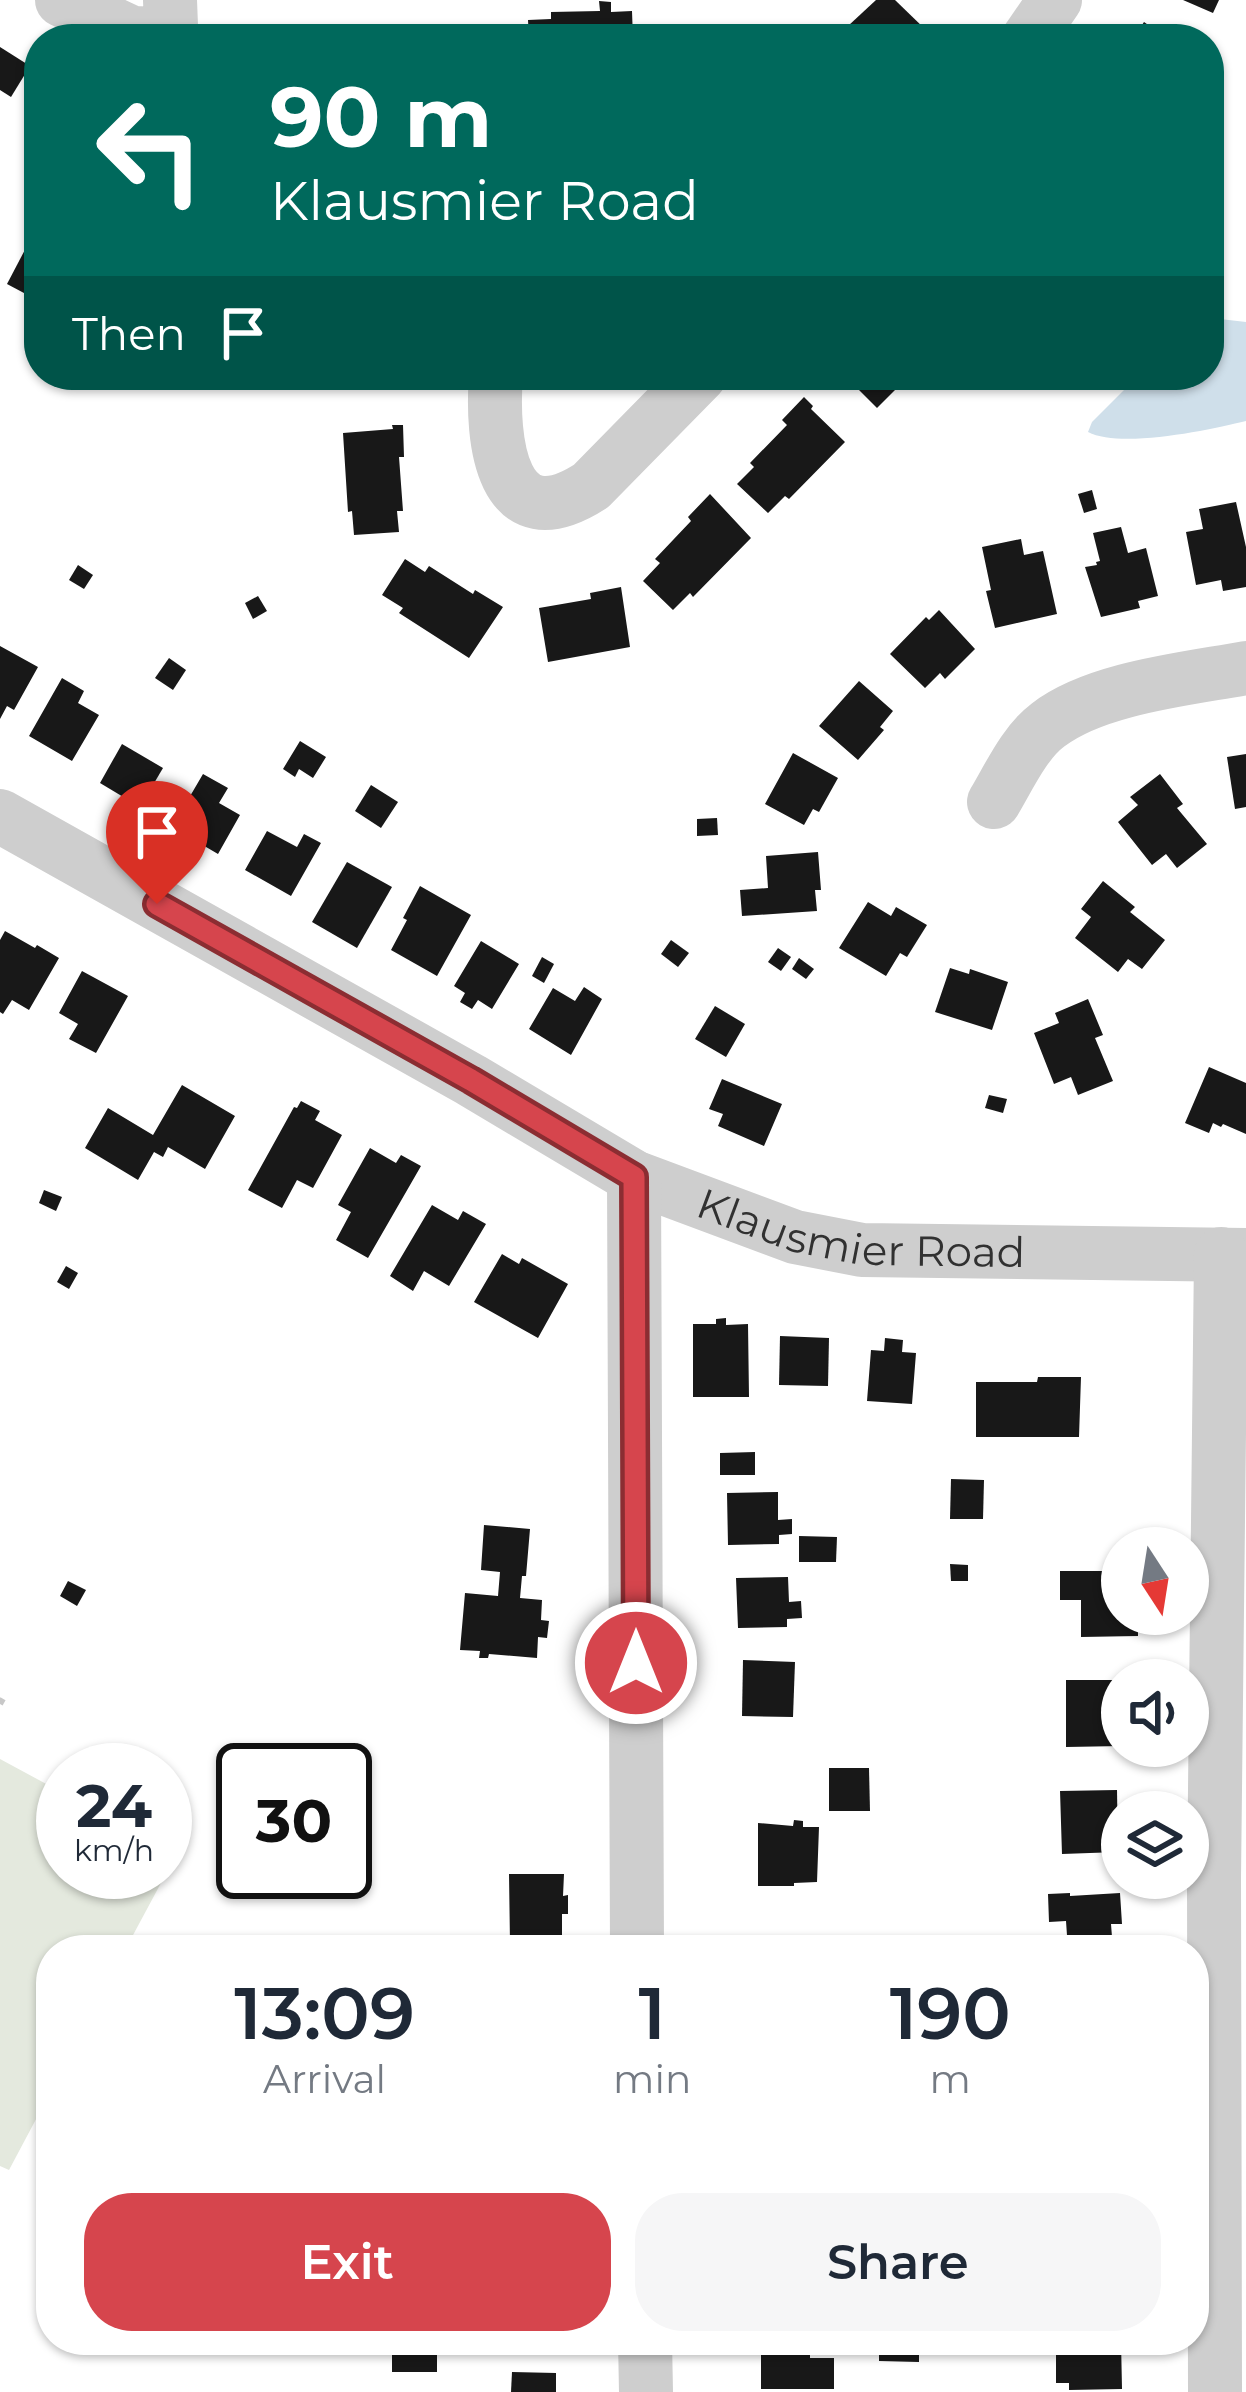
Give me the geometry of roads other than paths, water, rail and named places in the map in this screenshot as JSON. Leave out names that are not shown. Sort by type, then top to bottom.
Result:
[{"type":"street","points":[[62,0],[113,24]]},
{"type":"street","points":[[496,390],[496,442],[506,474],[526,500],[543,504],[572,498],[591,486],[685,390]]},
{"type":"street","points":[[994,802],[1045,727],[1086,702],[1246,668]]},
{"type":"street","name":"Klausmier Road","points":[[0,816],[471,1080],[634,1177],[795,1237],[862,1250],[1234,1254]]},
{"type":"street","points":[[634,1177],[637,1935]]},
{"type":"street","points":[[1215,2392],[1230,1878],[1234,1254]]},
{"type":"street","points":[[645,2355],[646,2392]]}]
